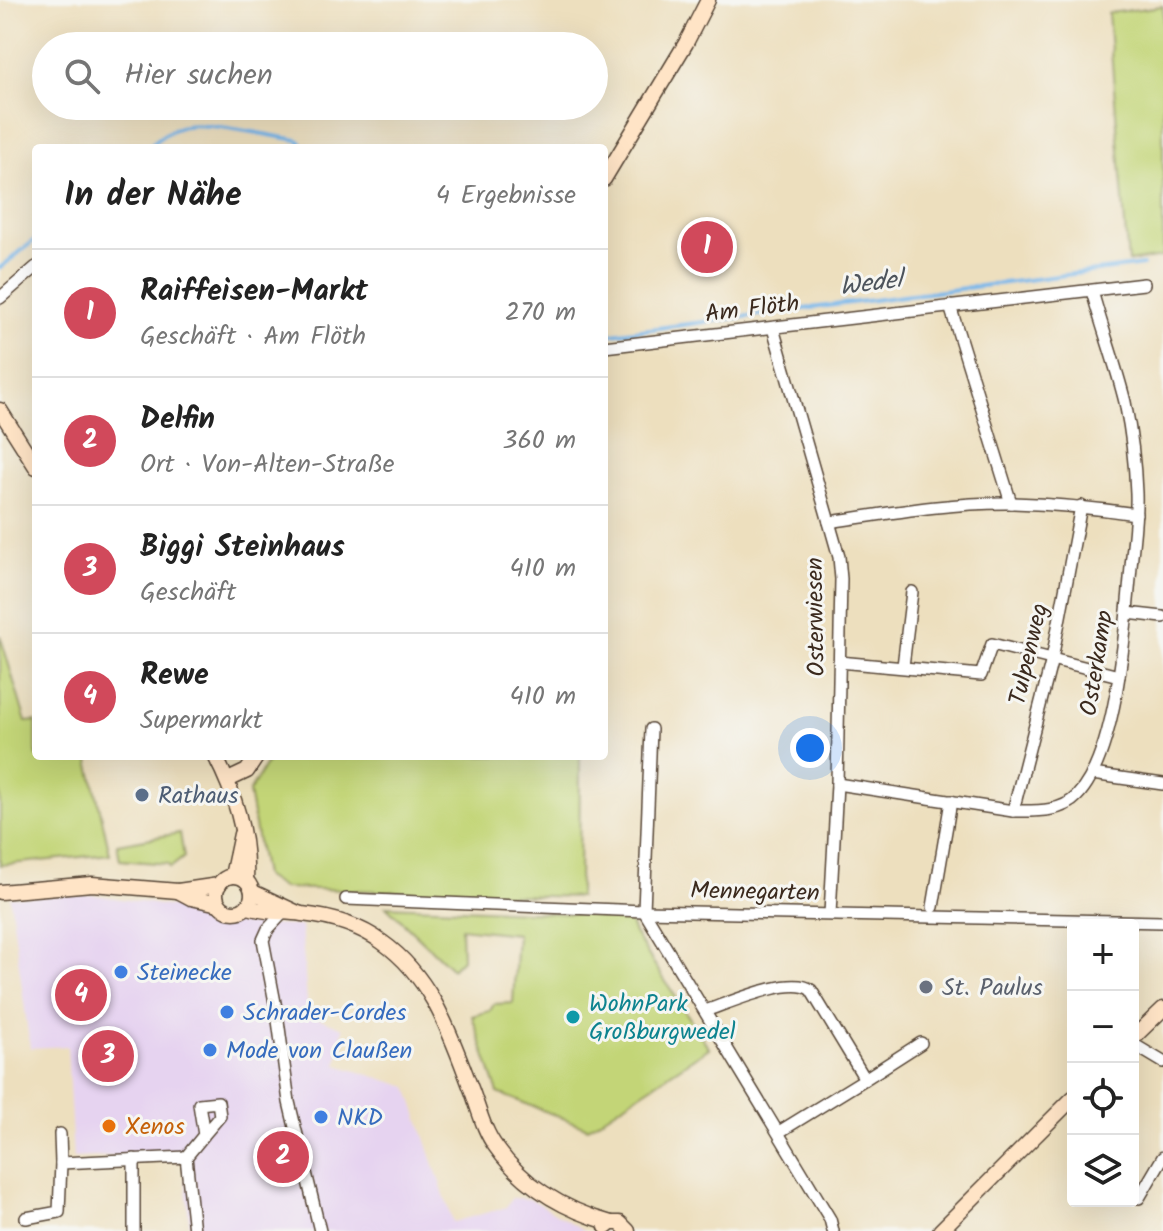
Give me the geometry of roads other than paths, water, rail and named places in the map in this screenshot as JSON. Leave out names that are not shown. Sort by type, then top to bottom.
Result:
[{"type":"main road","points":[[608,172],[686,43],[708,0]]},
{"type":"main road","points":[[0,410],[32,461]]},
{"type":"main road","points":[[217,760],[228,780],[247,851],[244,883],[248,907]]},
{"type":"main road","points":[[228,780],[247,771],[254,760]]},
{"type":"main road","points":[[0,892],[92,884],[178,891],[244,883],[298,913],[343,922],[368,933],[396,953],[415,973],[442,1015],[484,1124],[495,1146],[517,1172],[540,1191],[605,1228],[620,1223],[632,1230]]},
{"type":"main road","points":[[219,885],[216,895],[219,904]]},
{"type":"main road","points":[[178,891],[191,898],[219,904],[233,913],[248,907],[281,915],[298,913]]},
{"type":"main road","points":[[1139,1035],[1163,1009]]},
{"type":"main road","points":[[940,1231],[1067,1104]]},
{"type":"street","points":[[0,298],[32,270]]},
{"type":"street","name":"Am Flöth","points":[[608,347],[1144,284]]},
{"type":"street","name":"Osterkamp","points":[[837,784],[1013,811],[1057,808],[1077,796],[1092,774],[1111,719],[1119,676],[1136,492],[1125,403],[1092,291]]},
{"type":"street","points":[[950,306],[1011,503]]},
{"type":"street","name":"Osterwiesen","points":[[773,328],[829,522],[841,579],[837,784],[830,914]]},
{"type":"street","points":[[829,522],[935,507],[1011,503],[1081,506],[1136,514]]},
{"type":"street","name":"Tulpenweg","points":[[1013,811],[1052,659],[1081,506]]},
{"type":"street","points":[[903,666],[912,592]]},
{"type":"street","points":[[1127,613],[1163,617]]},
{"type":"street","points":[[839,662],[981,675],[992,644],[1119,676]]},
{"type":"street","points":[[651,729],[644,911],[779,1132],[830,1219],[833,1231]]},
{"type":"street","points":[[1092,774],[1163,784]]},
{"type":"street","points":[[933,907],[951,801]]},
{"type":"street","name":"Mennegarten","points":[[346,899],[644,911],[1163,922]]},
{"type":"street","points":[[281,915],[263,940],[289,1102],[320,1231]]},
{"type":"street","points":[[705,1011],[789,984],[804,984],[811,990],[865,1079]]},
{"type":"street","points":[[779,1132],[921,1043]]},
{"type":"street","points":[[1139,1045],[1163,1062]]},
{"type":"street","points":[[26,1218],[59,1212],[60,1134]]},
{"type":"street","points":[[194,1231],[186,1157],[203,1136]]},
{"type":"street","points":[[61,1163],[186,1157]]},
{"type":"street","points":[[1139,1198],[1163,1157]]},
{"type":"street","points":[[134,1159],[134,1231]]},
{"type":"waterway","name":"Wedel","points":[[152,144],[175,129],[196,125],[298,140],[302,144]]},
{"type":"waterway","name":"Wedel","points":[[0,268],[32,242]]},
{"type":"waterway","name":"Wedel","points":[[608,334],[1143,265]]},
{"type":"place","name":"Raiffeisen-Markt","points":[[707,247]]},
{"type":"place","name":"Rathaus","points":[[142,795]]},
{"type":"place","name":"Steinecke","points":[[121,972]]},
{"type":"place","name":"St. Paulus","points":[[926,987]]},
{"type":"place","name":"Rewe","points":[[81,995]]},
{"type":"place","name":"Schrader-Cordes","points":[[227,1012]]},
{"type":"place","name":"WohnPark Großburgwedel","points":[[573,1017]]},
{"type":"place","name":"Mode von Claußen","points":[[210,1050]]},
{"type":"place","name":"Biggi Steinhaus","points":[[108,1056]]},
{"type":"place","name":"NKD","points":[[321,1117]]},
{"type":"place","name":"Xenos","points":[[109,1126]]},
{"type":"place","name":"Delfin","points":[[283,1157]]}]
